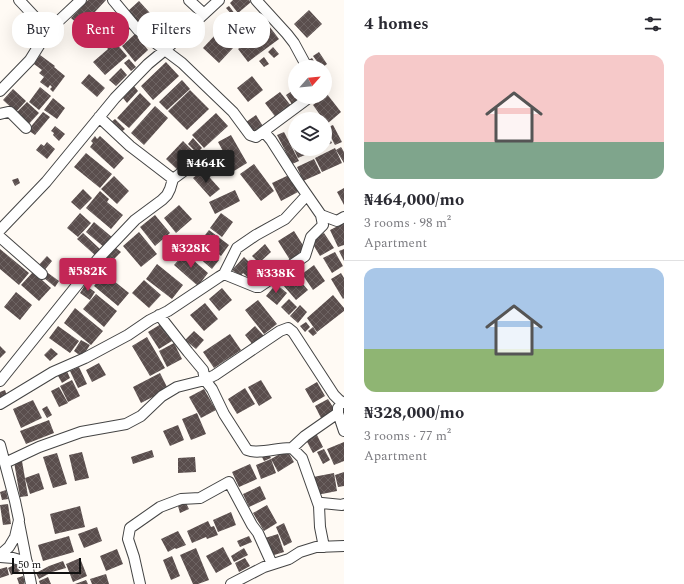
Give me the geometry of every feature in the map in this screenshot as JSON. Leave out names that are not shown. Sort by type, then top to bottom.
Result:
[{"type":"street","points":[[19,0],[30,12]]},
{"type":"street","points":[[64,16],[80,0]]},
{"type":"street","points":[[113,0],[138,30],[182,63],[233,112],[250,135],[256,137],[301,104]]},
{"type":"street","points":[[189,0],[202,12]]},
{"type":"street","points":[[205,13],[219,0]]},
{"type":"street","points":[[256,0],[287,34],[303,60]]},
{"type":"street","points":[[0,91],[30,60],[37,48]]},
{"type":"street","points":[[0,230],[46,182],[115,98],[148,64],[165,50]]},
{"type":"street","points":[[0,114],[10,112],[26,128]]},
{"type":"street","points":[[99,117],[130,146],[173,179]]},
{"type":"street","points":[[224,274],[259,287],[305,256],[311,237],[323,225],[321,215],[271,140],[264,132]]},
{"type":"street","points":[[0,381],[98,259],[135,220],[167,195],[173,179],[203,157]]},
{"type":"street","points":[[0,404],[53,372],[85,358],[122,338],[150,320],[168,311],[224,274],[238,248],[256,235],[285,220],[307,195]]},
{"type":"street","points":[[321,215],[337,221],[344,218]]},
{"type":"street","points":[[0,237],[42,274]]},
{"type":"street","points":[[160,315],[203,370],[205,380],[212,389],[224,414],[247,450],[252,452],[267,451],[286,447],[292,448],[302,458],[319,506],[320,527],[324,546]]},
{"type":"street","points":[[5,463],[39,447],[82,432],[126,424],[141,416],[162,396],[177,387],[205,380],[216,375],[280,331],[288,328],[293,332],[334,395],[341,402],[338,413],[344,431]]},
{"type":"street","points":[[292,448],[305,436],[338,413]]},
{"type":"street","points":[[0,445],[15,501],[31,584]]},
{"type":"street","points":[[140,584],[128,539],[130,528],[160,507],[181,499],[200,498],[229,482],[252,525],[258,532],[272,564]]},
{"type":"street","points":[[319,506],[322,503],[344,504]]},
{"type":"street","points":[[0,556],[9,547],[15,537],[19,520]]},
{"type":"street","points":[[231,584],[264,567],[289,559],[300,552],[316,547],[344,546]]},
{"type":"street","points":[[0,556],[27,562]]},
{"type":"building","points":[[88,0],[106,0],[95,12],[77,12]]},
{"type":"building","points":[[233,0],[249,0],[251,2],[239,12],[237,12],[230,3]]},
{"type":"building","points":[[139,1],[149,12],[137,12],[137,21],[128,11]]},
{"type":"building","points":[[229,6],[234,12],[230,12],[226,8]]},
{"type":"building","points":[[309,10],[322,24],[307,38],[294,24]]},
{"type":"building","points":[[270,27],[279,39],[270,46]]},
{"type":"building","points":[[135,34],[137,36],[137,48],[146,48],[148,50],[135,62],[124,48],[129,48],[129,40]]},
{"type":"building","points":[[213,37],[213,48],[233,48],[219,63],[203,48],[205,48],[205,46]]},
{"type":"building","points":[[273,47],[279,54],[274,58],[268,52]]},
{"type":"building","points":[[107,48],[120,48],[127,56],[105,75],[93,62],[108,49]]},
{"type":"building","points":[[239,48],[267,48],[248,62],[238,49]]},
{"type":"building","points":[[319,52],[324,60],[316,60],[313,56]]},
{"type":"building","points":[[40,55],[55,66],[54,67],[65,76],[53,92],[50,89],[52,87],[50,85],[48,88],[40,82],[44,77],[39,73],[42,70],[34,64]]},
{"type":"building","points":[[264,57],[269,64],[264,67],[259,61]]},
{"type":"building","points":[[129,59],[136,67],[131,71],[124,63]]},
{"type":"building","points":[[166,62],[179,76],[153,100],[141,86]]},
{"type":"building","points":[[121,68],[127,75],[116,86],[109,80]]},
{"type":"building","points":[[89,74],[105,88],[97,97],[81,83]]},
{"type":"building","points":[[252,76],[263,90],[248,102],[237,88]]},
{"type":"building","points":[[182,80],[190,89],[167,110],[159,102]]},
{"type":"building","points":[[134,86],[138,91],[127,103],[123,98]]},
{"type":"building","points":[[40,87],[51,96],[39,110],[29,102]]},
{"type":"building","points":[[13,89],[26,101],[16,112],[3,100]]},
{"type":"building","points":[[190,90],[209,109],[187,130],[168,111]]},
{"type":"building","points":[[280,92],[288,104],[292,107],[277,119],[265,103]]},
{"type":"building","points":[[140,93],[151,104],[129,128],[117,118]]},
{"type":"building","points":[[53,98],[65,108],[57,119],[44,110]]},
{"type":"building","points":[[332,100],[341,112],[332,120],[332,112],[318,112],[313,105],[332,104]]},
{"type":"building","points":[[27,102],[39,113],[27,126],[15,114]]},
{"type":"building","points":[[155,106],[168,118],[144,145],[131,133]]},
{"type":"building","points":[[43,112],[50,117],[35,135],[28,130]]},
{"type":"building","points":[[216,113],[228,126],[204,148],[192,135]]},
{"type":"building","points":[[256,115],[264,128],[254,135],[246,122]]},
{"type":"building","points":[[115,119],[125,129],[120,133],[110,123]]},
{"type":"building","points":[[332,125],[342,142],[335,145],[332,139]]},
{"type":"building","points":[[55,126],[65,134],[59,141],[51,131]]},
{"type":"building","points":[[284,132],[288,140],[288,156],[296,156],[299,161],[292,164],[277,135]]},
{"type":"building","points":[[231,135],[247,163],[234,171],[218,142]]},
{"type":"building","points":[[95,136],[97,139],[100,136],[124,158],[114,169],[90,147],[93,143],[91,141]]},
{"type":"building","points":[[193,138],[202,148],[197,153],[188,144]]},
{"type":"building","points":[[183,141],[197,155],[180,172],[166,159]]},
{"type":"building","points":[[47,142],[55,149],[47,159],[36,150],[41,144],[44,146]]},
{"type":"building","points":[[341,147],[344,152],[344,163],[336,150]]},
{"type":"building","points":[[335,148],[342,163],[322,172],[315,158],[319,156],[332,156],[332,150]]},
{"type":"building","points":[[86,153],[112,174],[100,188],[74,167]]},
{"type":"building","points":[[314,159],[321,173],[303,181],[297,167]]},
{"type":"building","points":[[254,164],[274,191],[261,201],[240,174]]},
{"type":"building","points":[[203,170],[220,189],[210,197],[193,178]]},
{"type":"building","points":[[289,175],[298,192],[281,201],[272,183]]},
{"type":"building","points":[[114,176],[129,191],[117,204],[101,189]]},
{"type":"building","points":[[18,178],[20,183],[15,186],[12,180]]},
{"type":"building","points":[[344,188],[344,205],[337,192]]},
{"type":"building","points":[[83,189],[92,198],[80,210],[71,202]]},
{"type":"building","points":[[235,190],[240,201],[215,214],[209,202]]},
{"type":"building","points":[[100,191],[109,199],[107,202],[123,215],[111,229],[86,208]]},
{"type":"building","points":[[179,205],[192,219],[176,233],[164,218]]},
{"type":"building","points":[[80,213],[91,223],[78,237],[67,228]]},
{"type":"building","points":[[221,213],[233,222],[222,237],[210,228]]},
{"type":"building","points":[[155,215],[170,233],[155,246],[140,227]]},
{"type":"building","points":[[94,222],[113,238],[105,248],[86,232]]},
{"type":"building","points":[[344,223],[344,245],[338,247],[330,230]]},
{"type":"building","points":[[209,230],[229,245],[221,256],[201,240]]},
{"type":"building","points":[[294,231],[306,250],[290,260],[278,241]]},
{"type":"building","points":[[139,232],[157,254],[141,267],[123,246]]},
{"type":"building","points":[[83,233],[101,250],[96,256],[77,239]]},
{"type":"building","points":[[324,233],[334,248],[320,256],[311,241]]},
{"type":"building","points":[[265,244],[271,252],[259,263],[252,256]]},
{"type":"building","points":[[116,248],[121,252],[106,267],[102,262]]},
{"type":"building","points":[[205,248],[219,260],[212,269],[198,257]]},
{"type":"building","points":[[0,249],[29,273],[19,285],[0,269]]},
{"type":"building","points":[[344,249],[344,261],[339,251]]},
{"type":"building","points":[[335,252],[343,266],[332,273],[323,258]]},
{"type":"building","points":[[185,253],[208,273],[198,286],[174,265]]},
{"type":"building","points":[[47,256],[52,261],[43,272],[37,267]]},
{"type":"building","points":[[244,257],[261,274],[253,282],[243,273],[241,276],[232,270]]},
{"type":"building","points":[[157,264],[183,285],[172,299],[146,279]]},
{"type":"building","points":[[314,265],[325,281],[313,290],[302,274]]},
{"type":"building","points":[[71,267],[81,275],[77,279],[67,272]]},
{"type":"building","points":[[33,272],[51,288],[39,301],[21,285]]},
{"type":"building","points":[[48,273],[59,281],[55,287],[44,278]]},
{"type":"building","points":[[104,273],[129,293],[118,306],[94,286]]},
{"type":"building","points":[[341,273],[344,278],[343,299],[331,279]]},
{"type":"building","points":[[295,275],[308,290],[296,300],[283,285]]},
{"type":"building","points":[[144,280],[161,295],[149,308],[132,293]]},
{"type":"building","points":[[276,284],[287,293],[277,305],[266,296]]},
{"type":"building","points":[[85,285],[95,292],[90,300],[80,293]]},
{"type":"building","points":[[222,288],[232,300],[219,311],[209,299]]},
{"type":"building","points":[[16,292],[32,305],[20,320],[4,307]]},
{"type":"building","points":[[96,294],[117,311],[104,327],[83,309]]},
{"type":"building","points":[[333,295],[344,308],[344,311],[317,332],[307,318]]},
{"type":"building","points":[[289,299],[297,307],[289,315],[281,307]]},
{"type":"building","points":[[258,300],[277,324],[264,334],[245,310]]},
{"type":"building","points":[[205,303],[218,319],[204,331],[190,315]]},
{"type":"building","points":[[300,305],[307,312],[298,323],[290,316]]},
{"type":"building","points":[[75,308],[103,331],[91,345],[64,323]]},
{"type":"building","points":[[306,322],[310,327],[305,332],[300,326]]},
{"type":"building","points":[[161,324],[172,341],[159,349],[148,332]]},
{"type":"building","points":[[58,326],[79,341],[70,353],[49,338]]},
{"type":"building","points":[[255,326],[264,336],[253,345],[245,335]]},
{"type":"building","points":[[313,327],[317,333],[313,336],[308,331]]},
{"type":"building","points":[[194,331],[204,340],[196,349],[185,340]]},
{"type":"building","points":[[230,334],[241,350],[214,368],[203,352]]},
{"type":"building","points":[[147,337],[165,368],[150,376],[132,346]]},
{"type":"building","points":[[81,340],[90,345],[82,357],[74,351]]},
{"type":"building","points":[[174,343],[182,359],[167,367],[159,351]]},
{"type":"building","points":[[0,346],[6,352],[0,358]]},
{"type":"building","points":[[51,348],[58,354],[50,361],[44,355]]},
{"type":"building","points":[[99,363],[106,375],[92,382],[86,370]]},
{"type":"building","points":[[79,367],[87,384],[78,388],[70,371]]},
{"type":"building","points":[[66,369],[70,378],[62,383],[57,374]]},
{"type":"building","points":[[160,373],[168,389],[141,403],[133,387]]},
{"type":"building","points":[[72,380],[80,396],[68,402],[60,386]]},
{"type":"building","points":[[261,380],[272,398],[259,406],[248,387]]},
{"type":"building","points":[[317,382],[325,396],[313,403],[305,389]]},
{"type":"building","points":[[59,387],[68,403],[59,407],[51,391]]},
{"type":"building","points":[[245,388],[255,404],[237,414],[228,399]]},
{"type":"building","points":[[204,389],[216,410],[201,418],[189,397]]},
{"type":"building","points":[[5,390],[7,396],[0,399],[0,392]]},
{"type":"building","points":[[328,399],[336,412],[322,420],[315,406]]},
{"type":"building","points":[[33,400],[42,418],[21,428],[13,409]]},
{"type":"building","points":[[47,406],[52,415],[47,418],[42,409]]},
{"type":"building","points":[[197,413],[206,434],[191,440],[182,419]]},
{"type":"building","points":[[49,420],[54,433],[26,444],[20,431]]},
{"type":"building","points":[[178,425],[184,440],[170,446],[163,431]]},
{"type":"building","points":[[316,433],[323,447],[313,453],[305,438]]},
{"type":"building","points":[[344,442],[344,461],[334,465],[327,449]]},
{"type":"building","points":[[324,449],[330,460],[323,464],[317,452]]},
{"type":"building","points":[[152,450],[154,457],[133,464],[131,457]]},
{"type":"building","points":[[287,450],[294,462],[278,472],[271,459]]},
{"type":"building","points":[[82,452],[89,478],[75,481],[69,455]]},
{"type":"building","points":[[57,453],[67,484],[53,488],[43,457]]},
{"type":"building","points":[[269,454],[271,458],[264,461],[262,457]]},
{"type":"building","points":[[195,457],[196,472],[178,473],[178,458]]},
{"type":"building","points":[[271,459],[276,473],[261,479],[256,465]]},
{"type":"building","points":[[22,461],[28,496],[20,497],[14,462]]},
{"type":"building","points":[[250,464],[257,479],[239,487],[232,472]]},
{"type":"building","points":[[344,472],[344,486],[338,487],[335,475]]},
{"type":"building","points":[[39,473],[44,489],[30,494],[25,478]]},
{"type":"building","points":[[334,473],[337,491],[317,495],[313,477]]},
{"type":"building","points":[[260,486],[266,499],[249,507],[243,494]]},
{"type":"building","points":[[6,490],[8,499],[2,500],[0,492]]},
{"type":"building","points":[[186,503],[189,509],[180,513],[178,506]]},
{"type":"building","points":[[8,504],[11,524],[3,525],[0,505]]},
{"type":"building","points":[[267,505],[277,523],[264,531],[253,513]]},
{"type":"building","points":[[80,506],[85,527],[55,534],[50,514]]},
{"type":"building","points":[[231,512],[236,525],[218,532],[213,520]]},
{"type":"building","points":[[208,521],[211,527],[214,526],[218,535],[207,539],[206,537],[192,543],[187,531]]},
{"type":"building","points":[[284,523],[292,542],[284,546],[276,527]]},
{"type":"building","points":[[97,527],[102,541],[84,548],[78,534]]},
{"type":"building","points":[[178,531],[186,545],[168,552],[161,539]]},
{"type":"building","points":[[278,534],[284,552],[271,556],[265,538]]},
{"type":"building","points":[[69,536],[74,552],[43,561],[38,545]]},
{"type":"building","points":[[249,536],[252,542],[240,547],[237,541]]},
{"type":"building","points":[[223,547],[232,564],[216,573],[206,556]]},
{"type":"building","points":[[196,548],[209,580],[198,584],[193,584],[180,555]]},
{"type":"building","points":[[244,548],[248,555],[234,562],[231,556]]},
{"type":"building","points":[[117,549],[123,564],[106,571],[100,556]]},
{"type":"building","points":[[172,556],[180,576],[171,580],[163,560]]},
{"type":"building","points":[[80,558],[87,576],[73,582],[66,564]]},
{"type":"building","points":[[245,558],[250,566],[239,572],[235,563]]},
{"type":"building","points":[[63,561],[66,568],[52,572],[39,579],[36,573]]},
{"type":"building","points":[[16,564],[20,571],[11,575],[8,568]]},
{"type":"building","points":[[7,567],[9,575],[0,578],[0,569]]},
{"type":"building","points":[[106,574],[109,584],[92,584],[90,579]]},
{"type":"building","points":[[23,576],[25,584],[19,584],[17,578]]},
{"type":"building","points":[[48,577],[51,584],[40,584],[39,581]]},
{"type":"building","points":[[86,580],[88,584],[75,584]]}]
